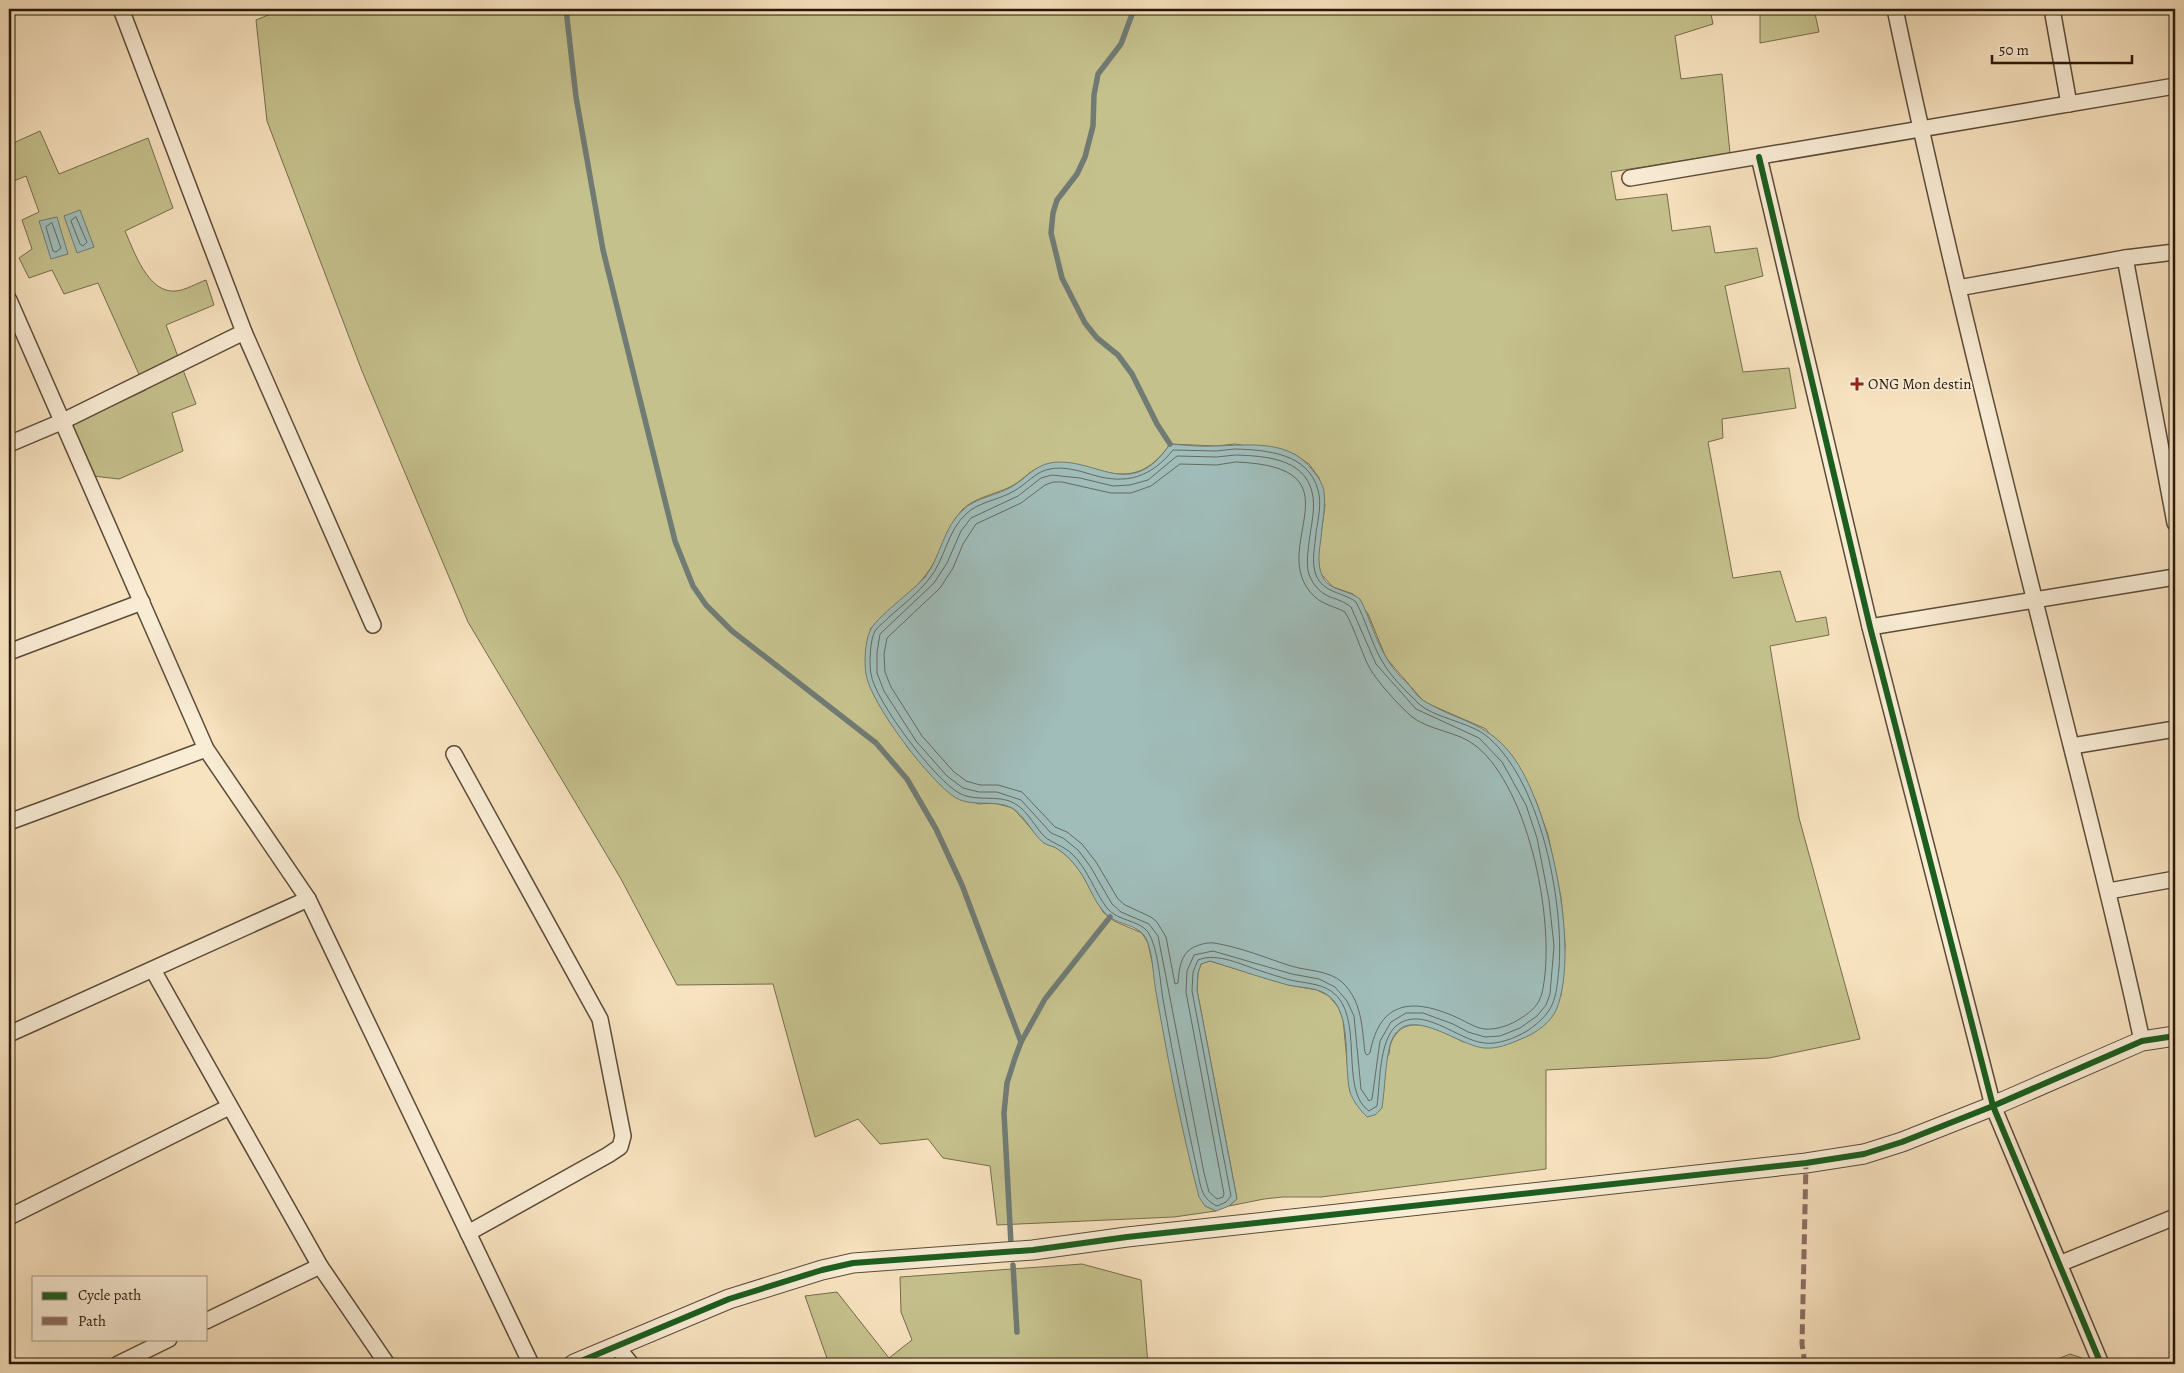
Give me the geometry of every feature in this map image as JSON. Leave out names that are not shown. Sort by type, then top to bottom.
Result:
[{"type":"street","points":[[121,9],[244,332],[373,625]]},
{"type":"street","points":[[1895,9],[1958,288],[2109,891],[2142,1041]]},
{"type":"street","points":[[2052,9],[2069,104]]},
{"type":"street","points":[[1630,178],[2175,86]]},
{"type":"street","points":[[1759,157],[1870,627],[1993,1106],[2101,1364]]},
{"type":"street","points":[[1958,288],[2125,258],[2175,252]]},
{"type":"street","points":[[2125,258],[2175,523]]},
{"type":"street","points":[[9,300],[206,749],[308,899],[531,1364]]},
{"type":"street","points":[[9,444],[61,422],[244,332]]},
{"type":"street","points":[[1870,627],[2175,578]]},
{"type":"street","points":[[9,652],[142,602]]},
{"type":"street","points":[[2072,746],[2175,729]]},
{"type":"street","points":[[9,822],[206,749]]},
{"type":"street","points":[[454,754],[600,1019],[623,1136],[620,1147],[608,1155],[468,1233]]},
{"type":"street","points":[[2109,891],[2175,880]]},
{"type":"street","points":[[9,1034],[308,899]]},
{"type":"street","points":[[153,970],[320,1266],[387,1364]]},
{"type":"street","points":[[574,1364],[617,1348],[729,1299],[822,1270],[853,1263],[1033,1250],[1136,1236],[1831,1160],[1893,1145],[1993,1106],[2142,1041],[2175,1036]]},
{"type":"street","points":[[9,1217],[229,1107]]},
{"type":"street","points":[[2059,1264],[2175,1217]]},
{"type":"street","points":[[208,1320],[320,1266]]},
{"type":"street","points":[[118,1364],[167,1340]]},
{"type":"street","points":[[617,1348],[631,1364]]},
{"type":"shaded area","points":[[283,9],[1710,9],[1713,24],[1675,36],[1681,79],[1722,74],[1730,153],[1611,172],[1616,200],[1667,194],[1672,231],[1710,226],[1715,253],[1757,248],[1763,276],[1725,286],[1743,372],[1789,368],[1796,408],[1722,419],[1723,438],[1708,442],[1733,578],[1780,571],[1796,622],[1826,617],[1829,635],[1770,646],[1799,818],[1860,1039],[1769,1058],[1546,1070],[1546,1169],[1321,1197],[1264,1199],[1229,1206],[1237,1199],[1197,990],[1198,973],[1201,964],[1210,961],[1289,985],[1317,990],[1329,996],[1338,1007],[1343,1019],[1350,1092],[1387,1058],[1391,1043],[1397,1033],[1405,1027],[1414,1025],[1434,1028],[1463,1042],[1561,996],[1565,945],[1561,898],[1548,835],[1536,801],[1486,729],[1424,702],[1386,658],[1368,614],[1353,594],[1333,587],[1320,573],[1318,557],[1325,505],[1319,478],[1309,464],[1294,454],[1235,444],[1216,446],[1170,444],[1154,462],[1138,472],[1122,474],[1073,465],[1056,464],[1038,468],[1010,487],[972,502],[956,518],[925,576],[870,629],[907,747],[940,784],[978,804],[994,803],[1013,808],[1044,843],[1057,848],[1069,858],[1081,872],[1103,912],[1114,921],[1142,933],[1148,943],[1205,1206],[1216,1211],[1174,1217],[997,1225],[990,1166],[943,1158],[928,1139],[880,1144],[858,1119],[815,1137],[773,984],[677,985],[621,879],[468,622],[362,371],[267,121],[256,20]]},
{"type":"shaded area","points":[[1760,9],[1814,9],[1819,32],[1760,43]]},
{"type":"shaded area","points":[[40,131],[59,174],[148,138],[173,208],[125,231],[143,270],[157,286],[166,290],[176,291],[206,280],[214,305],[166,325],[196,404],[172,413],[183,451],[119,479],[93,476],[70,425],[146,390],[98,283],[64,294],[52,270],[29,278],[19,258],[32,249],[22,220],[39,212],[26,176],[9,183],[9,145]]},
{"type":"shaded area","points":[[1082,1264],[1141,1280],[1148,1364],[829,1364],[805,1296],[837,1292],[889,1358],[912,1340],[901,1312],[900,1277]]},
{"type":"shaded area","points":[[2070,1354],[2091,1361],[2092,1364],[2045,1364]]},
{"type":"water","points":[[80,210],[94,247],[77,253],[64,216]]},
{"type":"water","points":[[57,217],[68,254],[51,259],[39,221]]},
{"type":"water","points":[[1170,444],[1270,446],[1294,454],[1305,461],[1316,474],[1324,492],[1319,561],[1323,577],[1330,585],[1360,599],[1388,661],[1419,697],[1438,709],[1481,728],[1501,743],[1511,754],[1525,777],[1538,806],[1549,841],[1563,914],[1565,950],[1563,982],[1557,1008],[1547,1023],[1526,1037],[1494,1048],[1474,1046],[1433,1028],[1419,1025],[1407,1026],[1397,1032],[1390,1045],[1382,1108],[1375,1115],[1367,1117],[1357,1105],[1350,1092],[1344,1027],[1337,1004],[1329,996],[1315,989],[1288,985],[1210,961],[1201,964],[1198,973],[1197,990],[1237,1199],[1229,1206],[1216,1211],[1205,1206],[1199,1197],[1164,1039],[1152,958],[1145,937],[1133,927],[1108,916],[1097,902],[1082,874],[1068,857],[1040,840],[1015,810],[1002,804],[963,801],[945,790],[903,741],[878,704],[870,687],[865,669],[867,641],[873,626],[925,577],[935,560],[946,533],[956,517],[968,506],[980,499],[1007,489],[1034,470],[1050,463],[1066,462],[1112,473],[1126,474],[1141,471],[1155,462]]},
{"type":"waterway","points":[[566,9],[576,97],[603,250],[675,541],[693,586],[706,605],[732,631],[876,743],[907,779],[936,829],[962,885],[1021,1042]]},
{"type":"waterway","points":[[1134,9],[1121,44],[1098,74],[1094,95],[1093,126],[1085,157],[1077,174],[1057,200],[1053,213],[1051,233],[1062,278],[1085,323],[1097,338],[1118,355],[1132,374],[1157,424],[1170,444]]},
{"type":"waterway","points":[[1011,1244],[1004,1113],[1007,1083],[1021,1042],[1045,999],[1110,917]]},
{"type":"waterway","points":[[1013,1265],[1017,1332]]},
{"type":"marked path","points":[[1805,1364],[1802,1344],[1806,1163]]},
{"type":"cycle path","points":[[1759,157],[1870,627],[1993,1106],[2101,1364]]},
{"type":"cycle path","points":[[574,1364],[729,1299],[822,1270],[853,1263],[1033,1250],[1127,1237],[1806,1163],[1864,1154],[1902,1142],[1993,1106],[2142,1041],[2175,1036]]},
{"type":"place","name":"ONG Mon destin","points":[[1857,384]]}]
